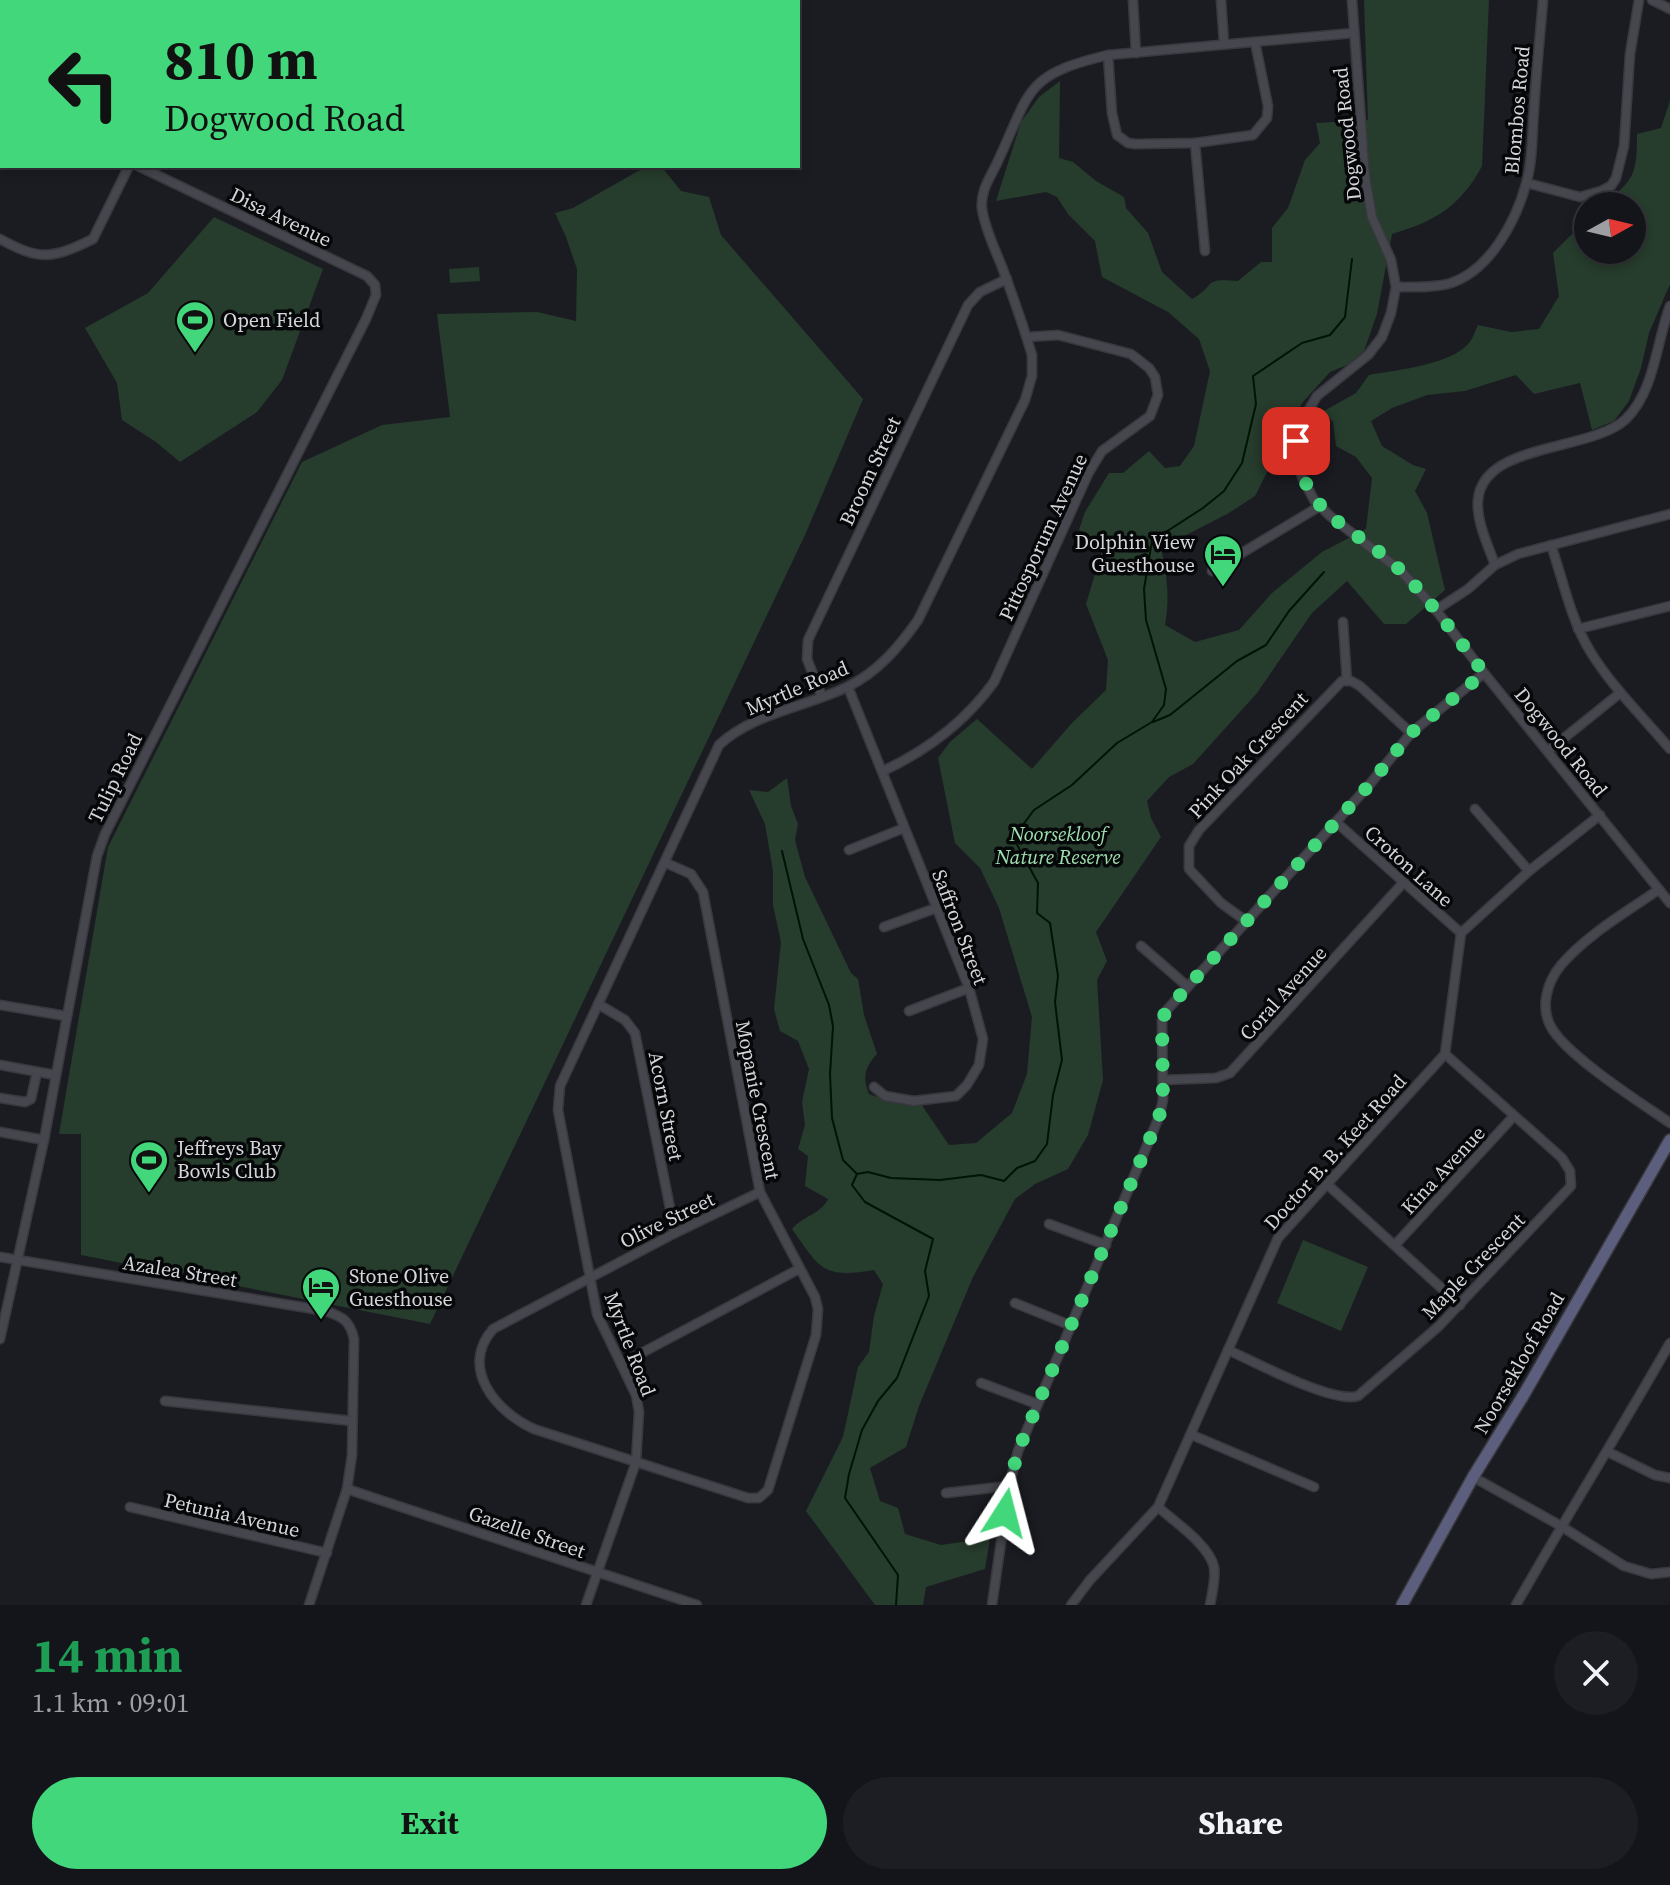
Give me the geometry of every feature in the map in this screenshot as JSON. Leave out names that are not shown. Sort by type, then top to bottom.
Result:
[{"type":"street","points":[[1133,0],[1136,53]]},
{"type":"street","points":[[1221,0],[1224,43]]},
{"type":"street","name":"Dogwood Road","points":[[1352,0],[1365,177],[1372,217],[1391,260],[1396,287],[1382,337],[1368,355],[1317,396],[1298,428],[1297,456],[1302,477],[1320,506],[1401,571],[1436,610],[1670,903]]},
{"type":"street","name":"Blombos Road","points":[[1396,287],[1450,283],[1475,269],[1494,249],[1510,223],[1527,183],[1543,0]]},
{"type":"street","points":[[1527,183],[1580,197],[1611,186],[1616,178],[1624,146],[1630,54],[1639,0]]},
{"type":"street","points":[[1652,0],[1670,9]]},
{"type":"street","name":"Myrtle Road","points":[[586,1605],[636,1462],[639,1433],[637,1403],[597,1314],[557,1101],[560,1086],[719,745],[738,730],[848,687],[875,670],[891,654],[918,620],[1025,400],[1033,366],[1027,337],[982,209],[988,180],[1033,88],[1047,75],[1074,63],[1108,55],[1354,33]]},
{"type":"street","points":[[1108,55],[1112,113],[1117,135],[1128,143],[1195,143],[1253,135],[1262,127],[1268,106],[1255,42]]},
{"type":"street","points":[[1195,143],[1205,251]]},
{"type":"street","points":[[0,239],[39,257],[76,248],[93,239],[128,168]]},
{"type":"street","name":"Disa Avenue","points":[[142,168],[367,276]]},
{"type":"street","name":"Tulip Road","points":[[0,1339],[44,1140],[91,881],[105,834],[366,319],[376,289],[372,279],[367,276]]},
{"type":"street","name":"Broom Street","points":[[822,697],[807,659],[808,640],[968,305],[980,292],[1007,279]]},
{"type":"street","points":[[1495,565],[1478,507],[1485,481],[1499,467],[1520,456],[1590,437],[1617,426],[1627,418],[1648,385],[1670,306]]},
{"type":"street","name":"Pittosporum Avenue","points":[[883,771],[934,743],[979,703],[994,682],[1088,474],[1102,451],[1150,416],[1158,395],[1155,377],[1131,354],[1058,335],[1027,337]]},
{"type":"street","points":[[1212,571],[1320,506]]},
{"type":"street","points":[[1436,610],[1468,589],[1495,565],[1518,554],[1670,514]]},
{"type":"street","points":[[1551,545],[1578,629],[1591,652],[1620,693],[1669,746]]},
{"type":"street","points":[[1578,629],[1670,606]]},
{"type":"street","points":[[1343,622],[1347,681],[1360,686],[1411,733]]},
{"type":"street","points":[[992,1605],[1009,1486],[1018,1451],[1159,1117],[1163,1080],[1162,1020],[1166,1011],[1336,822],[1411,733],[1484,673]]},
{"type":"street","name":"Pink Oak Crescent","points":[[1246,921],[1221,903],[1191,872],[1187,858],[1190,842],[1336,684],[1347,681]]},
{"type":"street","name":"Saffron Street","points":[[848,687],[969,988],[983,1039],[979,1065],[956,1096],[914,1101],[885,1096],[874,1087]]},
{"type":"street","points":[[1548,751],[1620,693]]},
{"type":"street","points":[[1475,809],[1529,871]]},
{"type":"street","points":[[1445,1054],[1461,933],[1529,871],[1600,815]]},
{"type":"street","name":"Croton Lane","points":[[1336,822],[1461,933]]},
{"type":"street","points":[[849,850],[904,828]]},
{"type":"street","name":"Mopanie Crescent","points":[[636,1462],[748,1498],[759,1498],[765,1494],[816,1335],[818,1309],[815,1297],[760,1192],[705,899],[691,874],[666,863]]},
{"type":"street","name":"Coral Avenue","points":[[1163,1080],[1216,1078],[1230,1073],[1403,883]]},
{"type":"street","points":[[1658,890],[1579,946],[1560,966],[1545,995],[1551,1028],[1567,1046],[1620,1089],[1670,1123]]},
{"type":"street","points":[[884,927],[936,908]]},
{"type":"street","points":[[1141,946],[1187,986]]},
{"type":"street","points":[[909,1011],[969,988]]},
{"type":"street","name":"Acorn Street","points":[[598,1004],[625,1020],[635,1033],[675,1233]]},
{"type":"street","points":[[0,1005],[66,1016]]},
{"type":"street","name":"Maple Crescent","points":[[1228,1350],[1329,1394],[1353,1398],[1371,1387],[1460,1305],[1571,1186],[1572,1179],[1566,1163],[1445,1054]]},
{"type":"street","name":"Doctor B. B. Keet Road","points":[[1071,1605],[1158,1507],[1278,1238],[1445,1054]]},
{"type":"street","points":[[0,1065],[55,1075]]},
{"type":"street","points":[[0,1098],[25,1102],[31,1099],[37,1072]]},
{"type":"street","name":"Kina Avenue","points":[[1395,1245],[1513,1117]]},
{"type":"street","points":[[0,1132],[44,1140]]},
{"type":"street","name":"Noorsekloof Road","points":[[1402,1605],[1473,1477],[1670,1140]]},
{"type":"street","points":[[1328,1185],[1460,1305]]},
{"type":"street","name":"Olive Street","points":[[636,1462],[519,1422],[491,1395],[479,1364],[482,1341],[493,1329],[589,1277],[760,1192]]},
{"type":"street","points":[[1049,1224],[1106,1245]]},
{"type":"street","name":"Azalea Street","points":[[0,1257],[326,1311],[344,1318],[351,1325],[354,1339],[352,1421]]},
{"type":"street","points":[[621,1364],[799,1269]]},
{"type":"street","points":[[1015,1303],[1072,1326]]},
{"type":"street","points":[[1516,1605],[1670,1343]]},
{"type":"street","points":[[981,1383],[1037,1404]]},
{"type":"street","points":[[165,1401],[352,1421],[352,1455],[347,1489],[309,1605]]},
{"type":"street","points":[[1192,1435],[1314,1487]]},
{"type":"street","points":[[1608,1452],[1655,1475],[1670,1478]]},
{"type":"street","points":[[1473,1477],[1634,1571],[1651,1574],[1670,1572]]},
{"type":"street","points":[[946,1493],[1009,1486]]},
{"type":"street","name":"Gazelle Street","points":[[347,1489],[697,1605]]},
{"type":"street","name":"Petunia Avenue","points":[[130,1507],[327,1553]]},
{"type":"street","points":[[1158,1507],[1210,1557],[1214,1578],[1210,1605]]},
{"type":"green space","name":"Noorsekloof Nature Reserve","points":[[1364,0],[1489,0],[1482,166],[1474,180],[1455,202],[1434,218],[1392,234],[1377,314],[1364,351],[1347,365],[1330,372],[1303,402],[1282,435],[1280,470],[1267,472],[1255,496],[1161,548],[1167,586],[1165,625],[1195,642],[1239,630],[1272,593],[1322,552],[1366,529],[1372,478],[1356,457],[1336,446],[1333,422],[1324,411],[1356,393],[1369,375],[1423,365],[1462,350],[1470,342],[1478,325],[1511,332],[1539,329],[1559,296],[1553,253],[1572,234],[1574,264],[1646,264],[1646,192],[1618,192],[1632,176],[1637,134],[1661,128],[1670,101],[1670,284],[1649,333],[1629,401],[1614,421],[1592,430],[1580,383],[1534,394],[1516,375],[1465,391],[1427,395],[1392,408],[1371,421],[1382,446],[1413,465],[1426,469],[1415,491],[1427,513],[1445,590],[1406,624],[1384,624],[1347,581],[1312,613],[1257,693],[1193,764],[1169,777],[1147,801],[1151,818],[1161,837],[1096,932],[1107,961],[1097,980],[1103,1080],[1088,1135],[1068,1169],[1035,1184],[1015,1199],[973,1277],[919,1406],[906,1447],[870,1468],[880,1501],[898,1508],[905,1534],[941,1545],[990,1538],[985,1569],[926,1587],[923,1605],[875,1605],[806,1511],[843,1437],[858,1367],[869,1352],[883,1284],[874,1270],[843,1273],[824,1268],[792,1229],[821,1208],[828,1199],[805,1186],[808,1156],[798,1149],[805,1125],[802,1102],[809,1069],[798,1041],[780,1031],[774,1009],[781,942],[773,905],[773,871],[765,824],[749,790],[768,792],[787,778],[791,806],[798,824],[795,840],[805,877],[851,973],[858,979],[864,1015],[877,1054],[866,1072],[869,1094],[886,1100],[921,1104],[949,1145],[976,1143],[1012,1113],[1027,1074],[1032,1017],[999,908],[980,868],[955,843],[938,758],[950,742],[977,719],[1032,769],[1106,690],[1108,660],[1086,604],[1104,544],[1079,530],[1085,512],[1109,473],[1123,473],[1149,451],[1165,468],[1180,466],[1194,446],[1210,371],[1199,339],[1168,312],[1102,277],[1095,241],[1068,214],[1057,197],[1046,192],[996,201],[1021,122],[1039,97],[1060,81],[1059,158],[1073,162],[1096,181],[1124,197],[1126,208],[1148,233],[1162,272],[1192,299],[1214,282],[1238,281],[1261,262],[1272,262],[1272,228],[1288,208],[1305,160],[1320,143],[1316,123],[1368,120]]},
{"type":"green space","points":[[643,168],[663,168],[681,191],[709,197],[721,235],[863,399],[805,535],[430,1324],[81,1255],[81,1134],[59,1134],[108,847],[302,462],[382,425],[450,417],[437,314],[537,312],[576,321],[577,269],[555,213],[573,208]]},
{"type":"green space","name":"Open Field","points":[[214,217],[323,269],[282,380],[257,412],[180,462],[122,420],[117,383],[85,328],[148,293]]},
{"type":"green space","points":[[479,267],[480,281],[450,283],[449,269]]},
{"type":"green space","points":[[1303,1240],[1368,1267],[1341,1331],[1277,1303]]},
{"type":"waterway","points":[[896,1605],[898,1575],[845,1498],[862,1430],[878,1401],[897,1378],[929,1296],[925,1271],[933,1239],[865,1202],[852,1185],[857,1174],[868,1172],[891,1178],[940,1180],[981,1175],[1004,1181],[1017,1168],[1035,1161],[1047,1144],[1053,1095],[1062,1060],[1055,1002],[1058,976],[1050,923],[1037,913],[1038,883],[1015,841],[1034,810],[1072,785],[1117,743],[1152,722],[1164,705],[1166,689],[1146,620],[1144,589],[1152,541],[1224,491],[1242,463],[1256,404],[1253,376],[1302,343],[1330,335],[1345,317],[1352,259]]},
{"type":"waterway","points":[[1153,722],[1170,715],[1237,661],[1266,645],[1289,611],[1324,572]]},
{"type":"waterway","points":[[782,851],[803,939],[829,1005],[833,1026],[830,1074],[832,1118],[843,1160],[857,1174]]},
{"type":"place","name":"Open Field","points":[[195,354]]},
{"type":"place","name":"Dolphin View Guesthouse","points":[[1223,588]]},
{"type":"place","name":"Jeffreys Bay Bowls Club","points":[[149,1194]]},
{"type":"place","name":"Stone Olive Guesthouse","points":[[321,1321]]},
{"type":"route","points":[[1005,1513],[1018,1451],[1159,1117],[1163,1100],[1162,1020],[1166,1011],[1370,784],[1411,733],[1484,673],[1436,610],[1401,571],[1314,500],[1302,477],[1296,441]]}]
